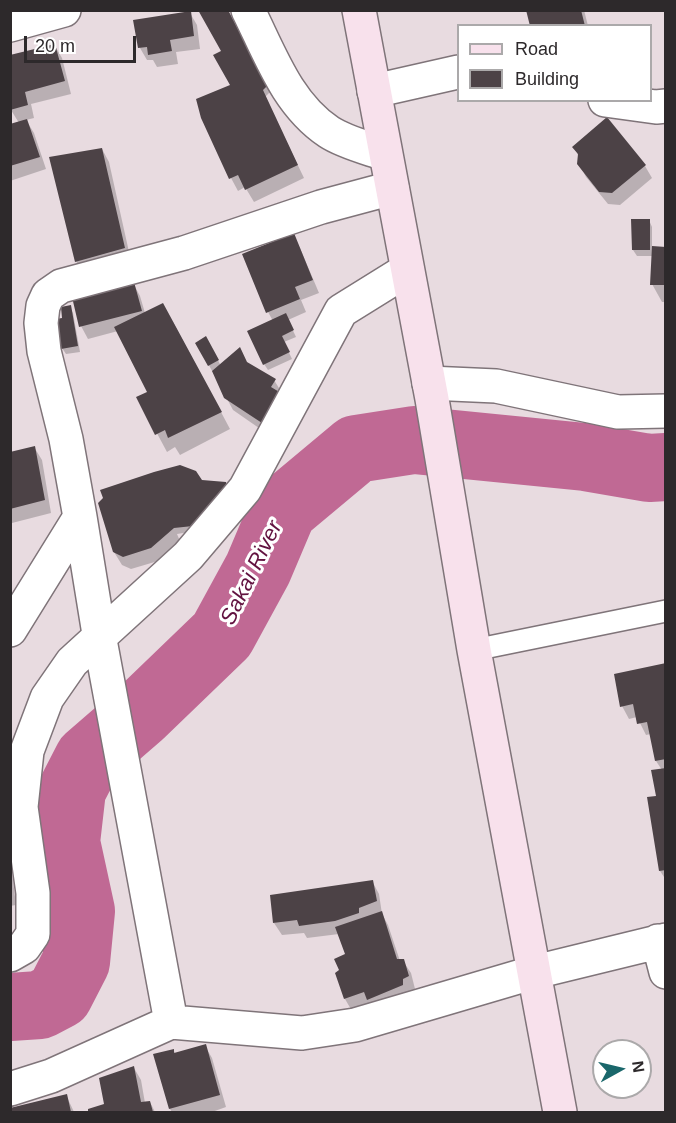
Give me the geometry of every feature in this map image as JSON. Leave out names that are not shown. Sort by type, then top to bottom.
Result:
[{"type":"street","points":[[10,25],[64,10]]},
{"type":"street","points":[[248,10],[288,89],[304,111],[330,133],[385,154]]},
{"type":"street","points":[[359,10],[560,1113]]},
{"type":"street","points":[[374,92],[457,72]]},
{"type":"street","points":[[620,102],[656,107],[666,106]]},
{"type":"street","points":[[171,1022],[100,638],[66,439],[43,342],[40,323],[43,306],[48,295],[61,286],[184,253],[321,207],[392,188]]},
{"type":"street","points":[[10,955],[24,947],[33,934],[33,892],[21,807],[27,752],[47,698],[72,662],[188,556],[245,489],[341,311],[407,270]]},
{"type":"street","points":[[430,391],[496,387],[618,412],[666,411]]},
{"type":"street","points":[[10,630],[80,517]]},
{"type":"street","points":[[10,1089],[51,1076],[171,1022],[302,1033],[355,1025],[535,972],[663,951]]},
{"type":"street","points":[[10,1074],[51,1076]]},
{"type":"lane","points":[[474,650],[666,611]]},
{"type":"building","points":[[198,10],[228,10],[268,85],[263,90],[298,165],[245,190],[238,175],[229,179],[201,118],[196,99],[230,85],[213,55],[221,51]]},
{"type":"building","points":[[526,10],[581,10],[584,24],[530,24]]},
{"type":"building","points":[[191,11],[194,36],[170,40],[172,51],[148,55],[147,47],[138,48],[133,20]]},
{"type":"building","points":[[55,44],[65,81],[25,92],[28,105],[10,110],[10,55]]},
{"type":"building","points":[[607,117],[646,165],[612,193],[599,192],[577,164],[578,154],[572,147]]},
{"type":"building","points":[[27,119],[40,157],[10,166],[10,124]]},
{"type":"building","points":[[102,148],[125,248],[75,262],[49,157]]},
{"type":"building","points":[[631,219],[650,219],[650,250],[632,250]]},
{"type":"building","points":[[294,233],[313,280],[295,287],[300,299],[266,313],[242,254]]},
{"type":"building","points":[[652,246],[666,247],[666,285],[650,285]]},
{"type":"building","points":[[134,282],[142,311],[79,327],[72,297]]},
{"type":"building","points":[[163,303],[222,412],[168,438],[165,430],[155,435],[136,397],[147,392],[114,327]]},
{"type":"building","points":[[71,305],[78,346],[61,349],[56,319],[62,318],[61,307]]},
{"type":"building","points":[[286,313],[294,330],[282,336],[290,352],[263,365],[247,331]]},
{"type":"building","points":[[206,336],[219,360],[208,366],[195,343]]},
{"type":"building","points":[[240,347],[247,362],[276,379],[271,387],[281,393],[262,423],[224,398],[212,371]]},
{"type":"building","points":[[35,446],[45,500],[10,509],[10,452]]},
{"type":"building","points":[[180,465],[196,471],[202,480],[226,482],[227,487],[193,526],[174,528],[151,548],[123,557],[113,552],[98,503],[103,498],[100,490]]},
{"type":"building","points":[[666,663],[666,759],[655,761],[647,722],[637,724],[633,704],[620,707],[614,674]]},
{"type":"building","points":[[666,768],[666,870],[659,871],[647,797],[656,796],[651,770]]},
{"type":"building","points":[[373,880],[377,901],[359,908],[359,913],[335,921],[299,926],[297,920],[273,923],[270,895]]},
{"type":"building","points":[[382,911],[397,959],[404,959],[409,976],[403,979],[403,985],[367,1000],[364,992],[344,999],[335,973],[339,970],[334,959],[345,954],[335,927]]},
{"type":"building","points":[[206,1044],[220,1095],[169,1109],[153,1054],[174,1049],[174,1053]]},
{"type":"building","points":[[134,1066],[141,1102],[150,1101],[153,1112],[88,1112],[88,1109],[104,1104],[99,1078]]},
{"type":"building","points":[[67,1094],[71,1112],[10,1112],[10,1108]]},
{"type":"waterway","name":"Sakai River","points":[[10,1007],[40,1005],[59,995],[76,962],[81,911],[66,842],[72,790],[88,759],[140,714],[222,635],[258,569],[283,510],[356,449],[414,440],[585,457],[649,468],[666,467]]}]
